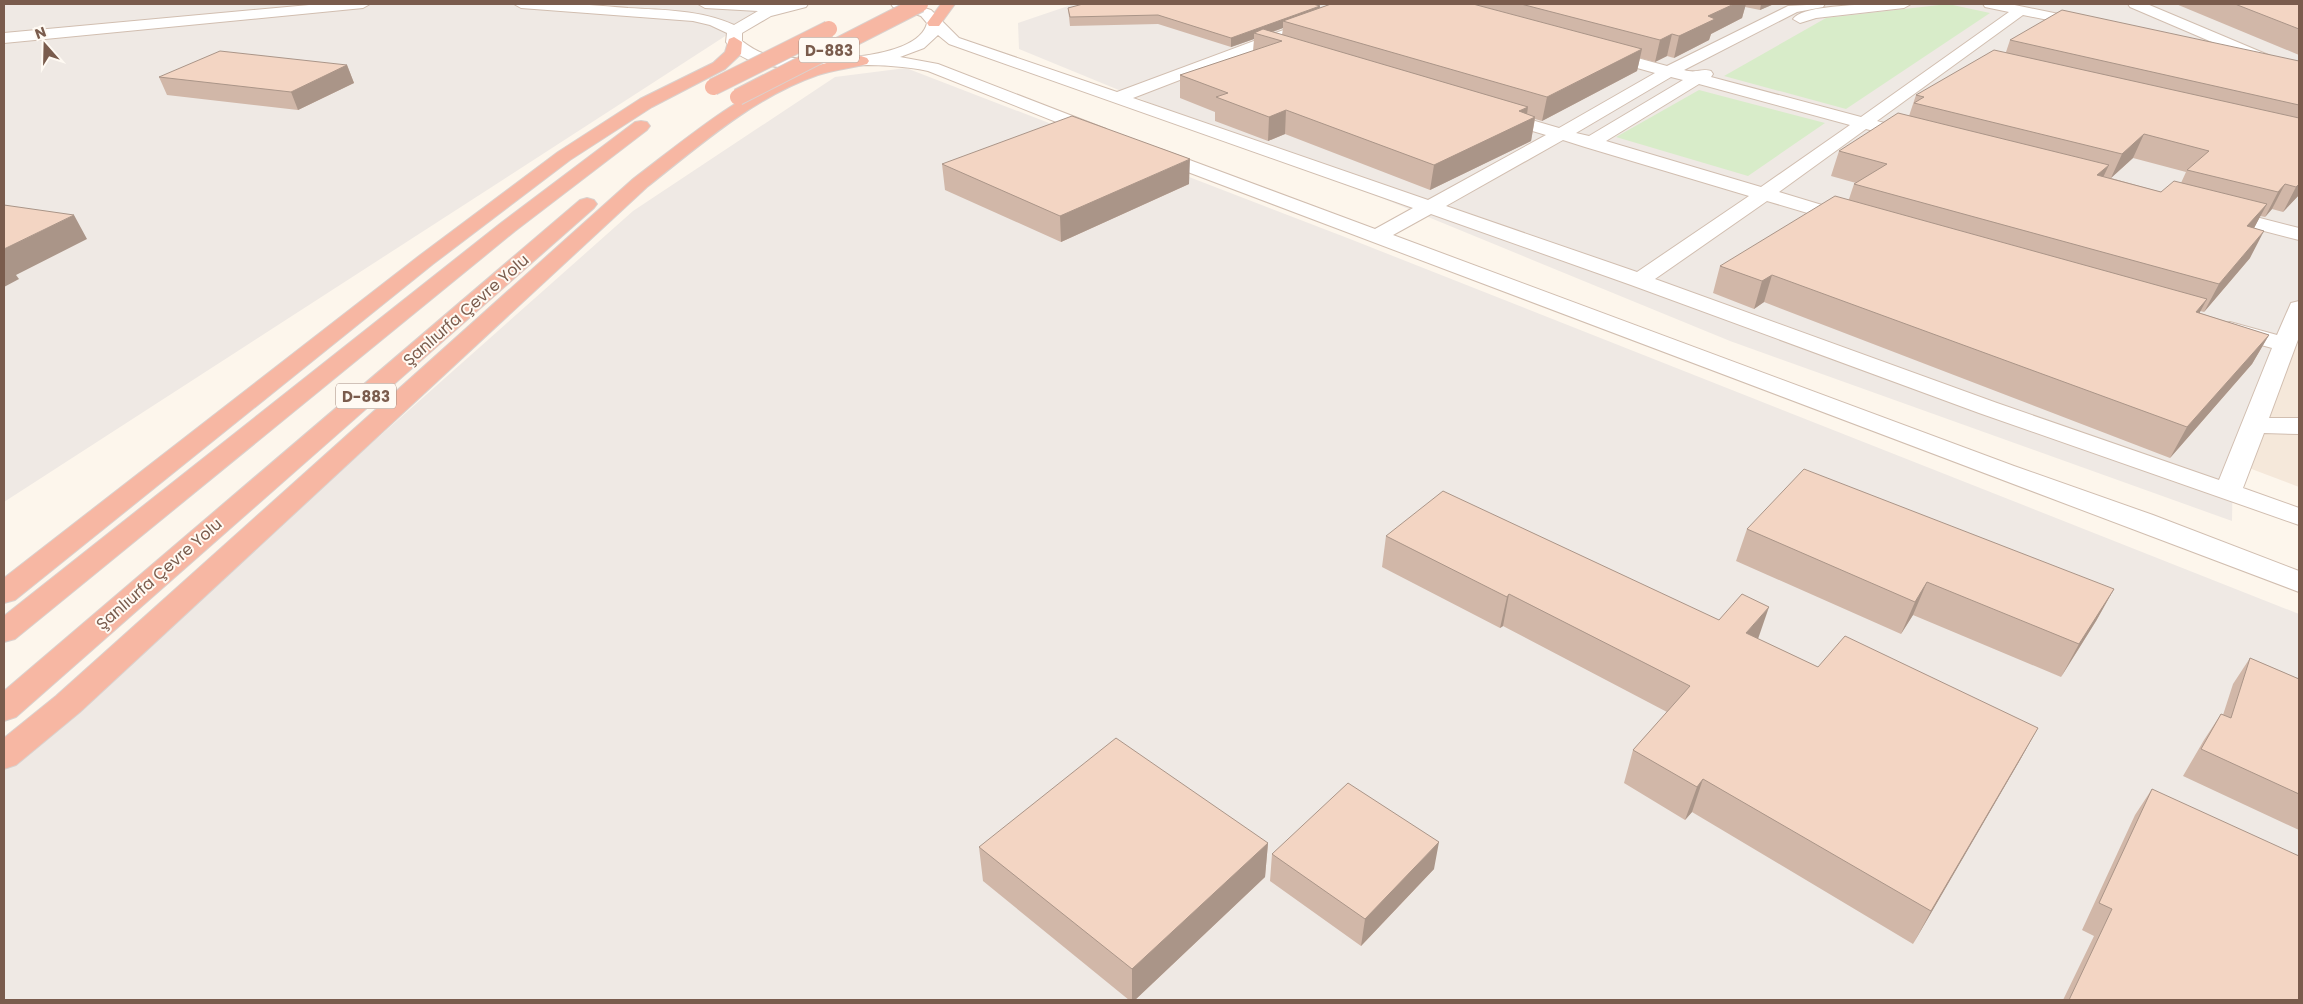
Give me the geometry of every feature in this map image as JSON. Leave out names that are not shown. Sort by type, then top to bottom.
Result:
[{"type":"highway","name":"Şanlıurfa Çevre Yolu","points":[[4,709],[605,188],[656,150],[738,97],[920,4]]},
{"type":"highway","points":[[934,23],[948,4]]},
{"type":"highway","name":"D-883","points":[[4,632],[508,227],[635,130],[713,87],[845,21]]},
{"type":"highway","points":[[4,593],[426,260],[548,167],[646,103],[719,66],[733,54],[735,37]]},
{"type":"highway","points":[[4,756],[68,704],[640,182],[729,118],[789,82],[815,72],[861,61]]},
{"type":"street","points":[[4,28],[210,6],[264,4]]},
{"type":"street","points":[[4,38],[363,4]]},
{"type":"street","points":[[521,4],[693,17],[715,22],[735,37],[744,51],[764,59],[793,63],[826,64],[861,61],[907,62],[932,67],[1374,237],[1996,469],[2143,521],[2299,582]]},
{"type":"street","points":[[705,4],[744,7],[797,4]]},
{"type":"street","points":[[735,37],[746,21],[766,12],[797,4]]},
{"type":"street","points":[[898,4],[926,13],[954,41],[1119,97],[1428,208],[1639,280],[1988,408],[2299,517]]},
{"type":"street","points":[[1374,237],[1561,134],[1668,72],[1794,9],[1818,4]]},
{"type":"street","points":[[1591,143],[1792,21],[1813,14],[1904,4]]},
{"type":"street","points":[[1992,4],[2027,7],[2106,28]]},
{"type":"street","points":[[2135,4],[2267,60]]},
{"type":"street","points":[[1639,280],[1864,124],[1953,57],[2027,7]]},
{"type":"street","points":[[1753,14],[1772,19],[1792,21]]},
{"type":"street","points":[[861,61],[893,54],[918,44],[932,34],[934,23]]},
{"type":"street","points":[[1119,97],[1304,27]]},
{"type":"street","points":[[1260,43],[1288,52]]},
{"type":"street","points":[[2192,44],[2283,63]]},
{"type":"street","points":[[1592,51],[1695,80],[1931,141]]},
{"type":"street","points":[[1953,57],[1972,62]]},
{"type":"street","points":[[1476,109],[1868,225]]},
{"type":"street","points":[[2202,210],[2299,234]]},
{"type":"street","points":[[2228,492],[2299,308]]},
{"type":"street","points":[[2209,322],[2285,344]]},
{"type":"street","points":[[2253,425],[2299,426]]},
{"type":"shaded area","points":[[4,4],[775,4],[4,502]]},
{"type":"shaded area","points":[[1074,4],[2299,4],[2299,341],[2233,462],[2232,521],[1730,341],[1019,49],[1018,23]]},
{"type":"shaded area","points":[[906,68],[1350,239],[2299,614],[2299,1000],[4,1000],[4,770],[633,211],[835,77]]},
{"type":"shaded area","points":[[2299,341],[2299,487],[2233,462]]},
{"type":"green space","points":[[1948,4],[1990,13],[1846,109],[1724,76],[1826,18]]},
{"type":"green space","points":[[1699,90],[1825,123],[1748,176],[1616,137]]},
{"type":"building","points":[[1083,4],[1313,4],[1320,6],[1231,38],[1158,15],[1070,17],[1068,8]]},
{"type":"building","points":[[1331,4],[1473,4],[1642,49],[1547,97],[1283,21]]},
{"type":"building","points":[[1521,4],[1734,4],[1708,16],[1715,19],[1679,36],[1672,34],[1660,40]]},
{"type":"building","points":[[2235,4],[2299,4],[2299,29]]},
{"type":"building","points":[[2062,10],[2299,61],[2299,105],[2010,40]]},
{"type":"building","points":[[1263,29],[1528,107],[1519,111],[1535,117],[1434,165],[1286,110],[1269,117],[1216,97],[1228,93],[1180,75],[1282,41],[1254,33]]},
{"type":"building","points":[[1994,50],[2299,118],[2299,184],[2296,187],[2285,184],[2278,192],[2187,170],[2209,151],[2144,134],[2122,154],[1914,103],[1924,97],[1916,95]]},
{"type":"building","points":[[220,51],[347,65],[291,92],[159,77]]},
{"type":"building","points":[[1898,113],[2109,165],[2097,175],[2161,192],[2174,181],[2267,204],[2247,226],[2264,231],[2219,284],[1854,184],[1887,164],[1839,151]]},
{"type":"building","points":[[1072,116],[1190,159],[1060,216],[942,164]]},
{"type":"building","points":[[1835,196],[2207,299],[2196,312],[2269,335],[2187,427],[1772,275],[1762,281],[1720,266]]},
{"type":"building","points":[[4,205],[74,215],[4,249]]},
{"type":"building","points":[[1804,469],[2114,589],[2079,644],[1927,582],[1915,602],[1747,529]]},
{"type":"building","points":[[1443,491],[1719,620],[1742,594],[1769,607],[1746,633],[1818,667],[1845,636],[2038,728],[1931,911],[1703,779],[1697,787],[1633,750],[1690,686],[1509,594],[1507,597],[1386,536]]},
{"type":"building","points":[[2250,658],[2299,679],[2299,794],[2201,749],[2221,714],[2231,718]]},
{"type":"building","points":[[1116,738],[1268,843],[1132,969],[979,847]]},
{"type":"building","points":[[1348,783],[1439,842],[1365,919],[1272,854]]},
{"type":"building","points":[[2152,789],[2299,856],[2299,1000],[2069,1000],[2112,909],[2099,903]]}]
